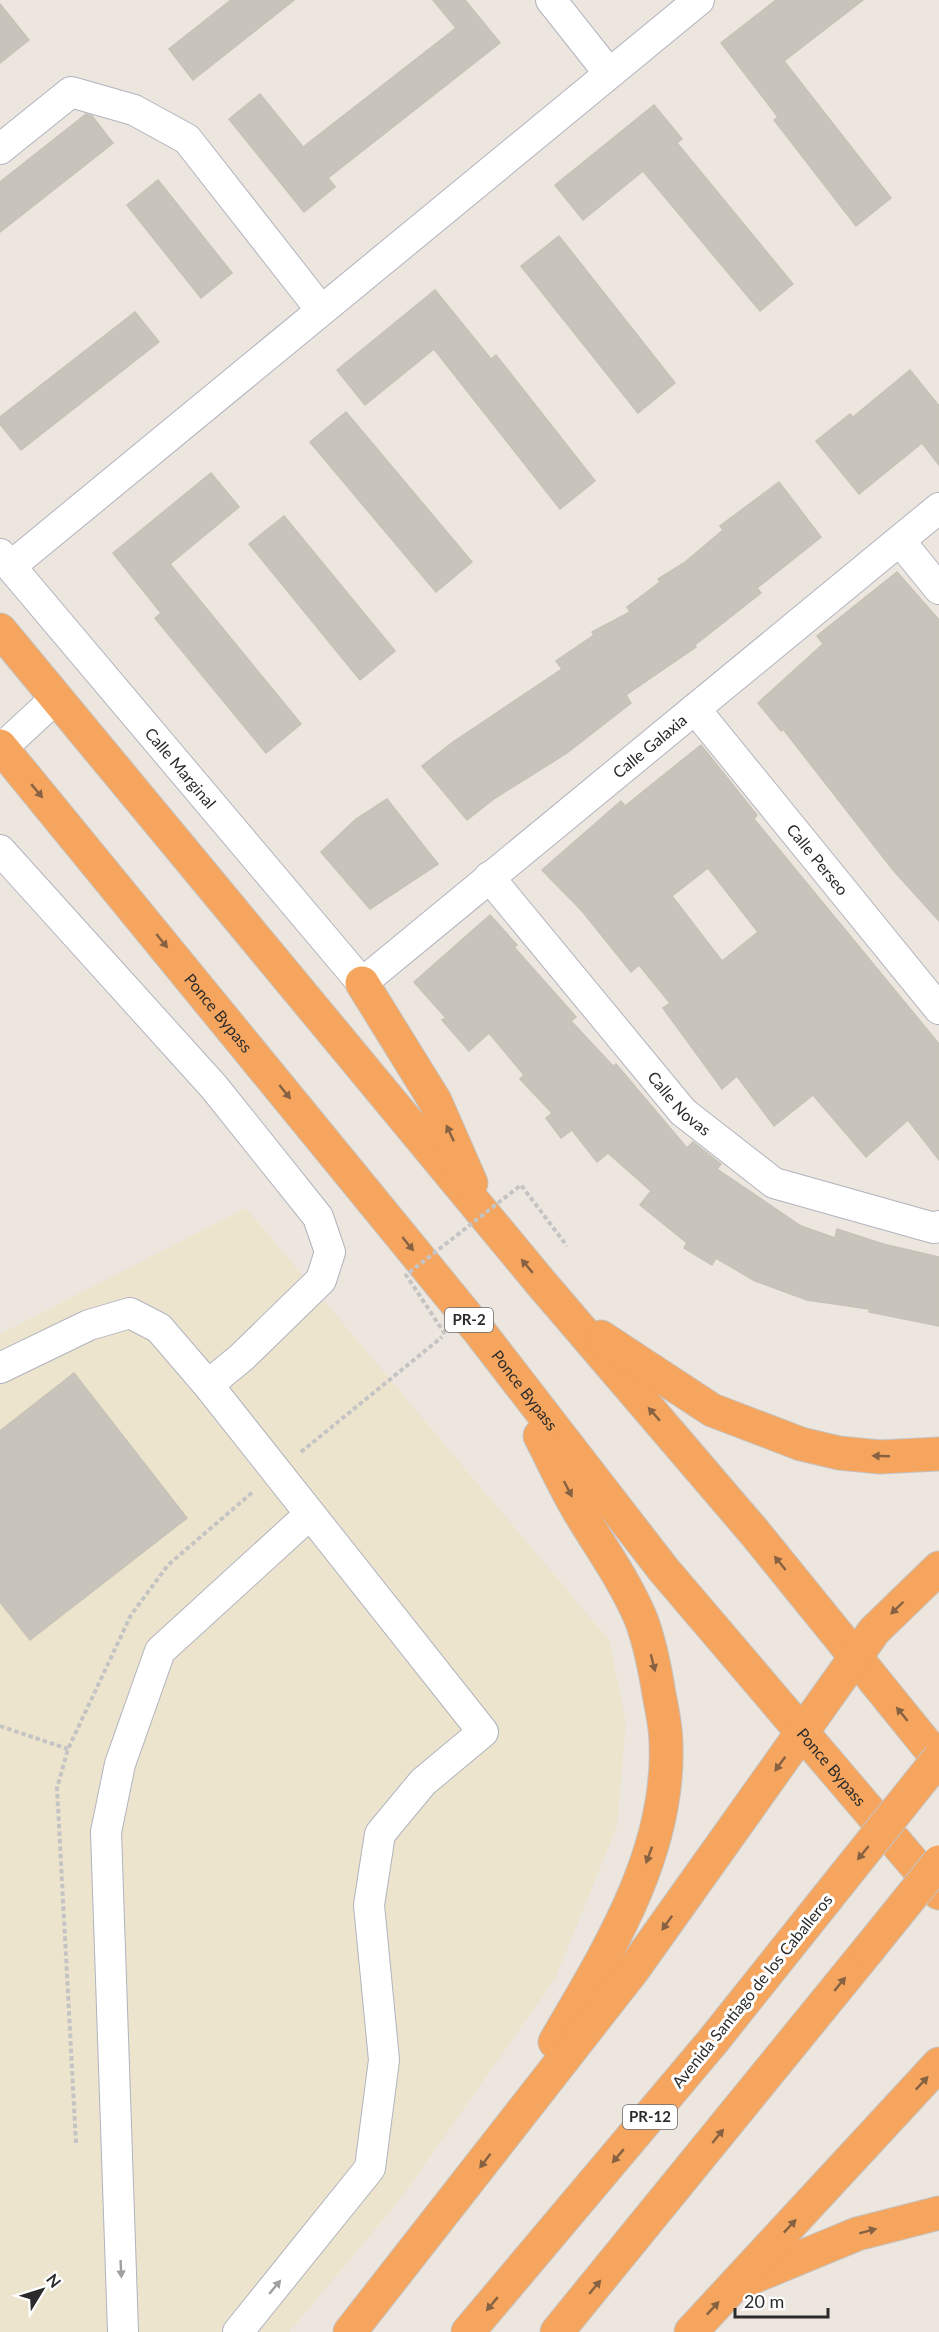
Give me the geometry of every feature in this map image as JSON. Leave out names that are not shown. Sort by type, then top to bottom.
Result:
[{"type":"highway","points":[[0,630],[479,1208],[755,1533],[939,1759]]},
{"type":"highway","name":"Ponce Bypass","points":[[1,748],[502,1362],[663,1569],[939,1893]]},
{"type":"highway","points":[[362,982],[435,1101],[466,1167],[479,1208]]},
{"type":"highway","points":[[573,1319],[712,1410],[756,1428],[801,1444],[839,1453],[880,1457],[939,1454]]},
{"type":"highway","points":[[502,1362],[579,1511],[622,1580],[641,1620],[654,1666],[666,1744],[662,1799],[652,1846],[634,1896],[598,1970],[540,2068],[517,2120]]},
{"type":"highway","points":[[350,2332],[633,1970],[874,1631],[939,1568]]},
{"type":"highway","name":"Avenida Santiago de los Caballeros","points":[[468,2332],[713,2041],[939,1759]]},
{"type":"highway","points":[[557,2332],[939,1862]]},
{"type":"highway","points":[[691,2332],[939,2064]]},
{"type":"highway","points":[[736,2284],[857,2234],[939,2213]]},
{"type":"street","points":[[551,0],[608,72]]},
{"type":"street","points":[[5,560],[321,310],[608,72],[699,0]]},
{"type":"street","points":[[0,149],[71,92],[134,110],[187,139],[321,310]]},
{"type":"street","name":"Calle Galaxia","points":[[362,982],[939,508]]},
{"type":"street","points":[[900,541],[939,589]]},
{"type":"street","name":"Calle Marginal","points":[[5,560],[362,982]]},
{"type":"street","points":[[1,748],[56,698]]},
{"type":"street","name":"Calle Perseo","points":[[694,709],[939,1009]]},
{"type":"street","points":[[0,850],[214,1087],[318,1217],[330,1252],[321,1280],[242,1357],[208,1385]]},
{"type":"street","name":"Calle Novas","points":[[489,877],[683,1112],[774,1183],[934,1228],[939,1226]]},
{"type":"street","points":[[0,1368],[89,1325],[130,1313],[159,1329],[208,1385],[483,1732],[423,1782],[380,1834],[369,1905],[384,2060],[370,2168],[238,2332]]},
{"type":"street","points":[[123,2332],[118,2211],[118,2115],[106,1833],[120,1764],[160,1651],[309,1515]]},
{"type":"path","points":[[445,1334],[406,1275],[521,1185],[567,1246]]},
{"type":"path","points":[[0,1726],[68,1749]]},
{"type":"shaded area","points":[[246,1208],[609,1640],[626,1722],[617,1826],[555,1979],[399,2201],[289,2332],[0,2332],[0,1334]]},
{"type":"building","points":[[231,0],[294,0],[193,80],[169,49]]},
{"type":"building","points":[[433,0],[465,0],[500,43],[328,178],[335,187],[304,212],[229,119],[260,94],[303,147],[456,28]]},
{"type":"building","points":[[776,0],[863,0],[784,61],[891,198],[856,226],[774,120],[778,117],[721,43]]},
{"type":"building","points":[[0,4],[29,40],[0,63]]},
{"type":"building","points":[[654,105],[682,139],[677,143],[793,284],[760,311],[643,171],[583,220],[555,185]]},
{"type":"building","points":[[86,114],[92,116],[113,143],[0,232],[0,182]]},
{"type":"building","points":[[158,180],[232,273],[201,298],[127,205]]},
{"type":"building","points":[[559,236],[675,383],[638,413],[521,266]]},
{"type":"building","points":[[435,290],[491,359],[496,355],[595,481],[560,509],[434,349],[365,405],[337,370]]},
{"type":"building","points":[[135,312],[159,342],[21,450],[0,424],[0,417]]},
{"type":"building","points":[[910,370],[939,406],[939,465],[922,443],[859,494],[816,441],[850,414],[853,417]]},
{"type":"building","points":[[346,412],[472,562],[436,592],[310,442]]},
{"type":"building","points":[[211,473],[239,507],[170,564],[301,724],[266,753],[155,618],[161,613],[113,553]]},
{"type":"building","points":[[779,482],[821,537],[757,588],[761,593],[695,645],[696,647],[626,695],[631,703],[567,753],[495,798],[467,820],[422,766],[453,742],[562,669],[556,661],[594,635],[592,632],[630,612],[627,607],[660,582],[658,579],[684,563],[723,530],[720,526]]},
{"type":"building","points":[[284,516],[395,651],[360,680],[249,544]]},
{"type":"building","points":[[897,572],[939,620],[939,921],[893,870],[783,729],[781,731],[758,703],[823,644],[817,636]]},
{"type":"building","points":[[701,745],[757,815],[754,819],[939,1044],[939,1160],[908,1120],[866,1157],[813,1095],[774,1126],[737,1076],[722,1089],[663,1008],[670,1003],[639,965],[631,972],[582,911],[542,870],[621,801],[625,806]],"holes":[[[708,868],[758,932],[722,961],[672,896]]]},
{"type":"building","points":[[387,799],[438,864],[370,909],[321,852],[356,819]]},
{"type":"building","points":[[490,915],[517,945],[514,947],[576,1017],[571,1021],[613,1066],[616,1064],[687,1148],[693,1142],[721,1164],[717,1169],[801,1226],[835,1238],[837,1229],[883,1244],[939,1257],[939,1326],[869,1312],[869,1309],[807,1300],[755,1281],[716,1258],[712,1265],[684,1248],[687,1243],[640,1205],[651,1191],[608,1153],[597,1162],[572,1130],[561,1138],[546,1118],[552,1113],[520,1079],[524,1075],[489,1033],[469,1051],[442,1020],[446,1018],[414,982]]},
{"type":"building","points":[[74,1373],[187,1518],[30,1640],[0,1602],[0,1431]]}]
